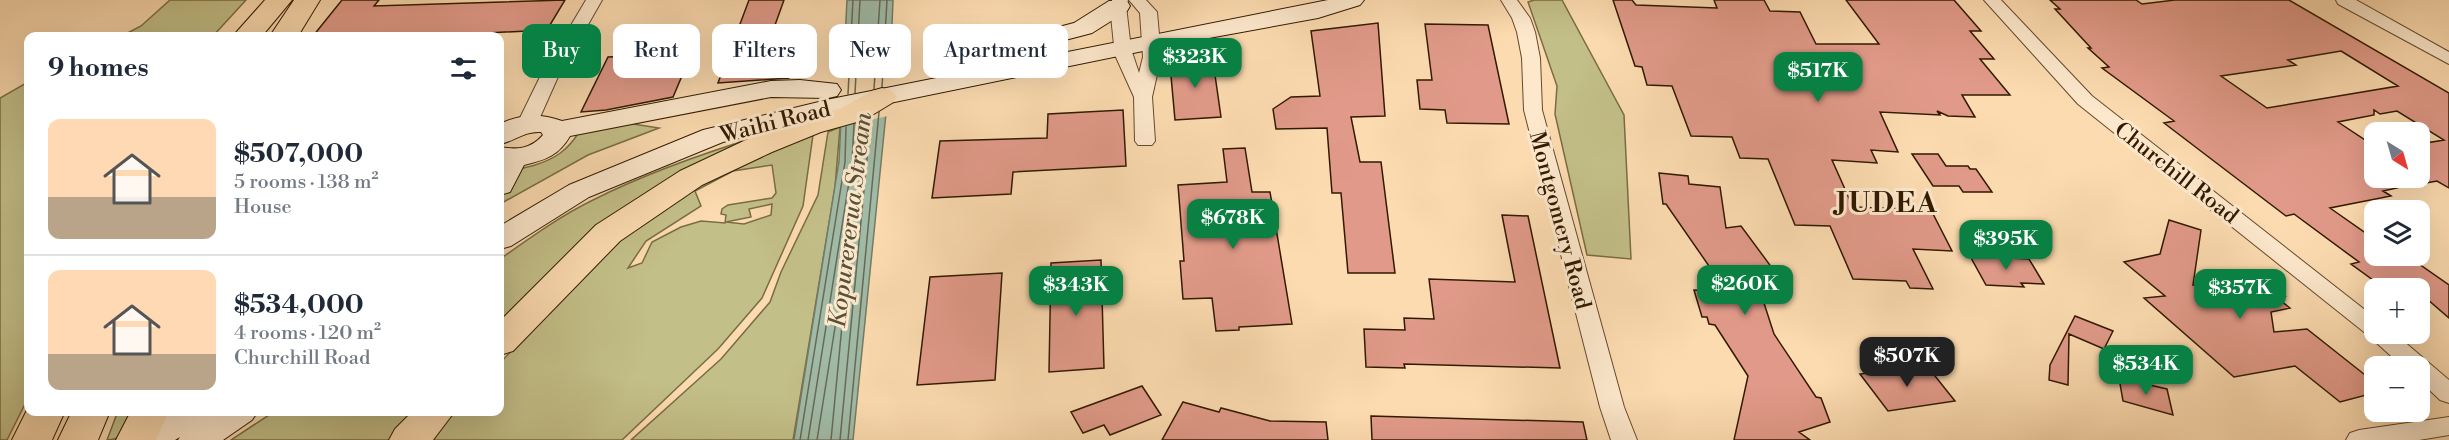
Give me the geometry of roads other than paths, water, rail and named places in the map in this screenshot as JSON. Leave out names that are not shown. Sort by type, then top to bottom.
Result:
[{"type":"highway","points":[[251,32],[279,0]]},
{"type":"highway","points":[[278,32],[306,0]]},
{"type":"highway","points":[[286,32],[306,0]]},
{"type":"highway","points":[[504,338],[588,250],[631,216],[691,178],[761,145],[831,106],[853,114],[899,88]]},
{"type":"highway","points":[[32,440],[44,416]]},
{"type":"highway","points":[[78,440],[89,416]]},
{"type":"highway","points":[[136,440],[148,416]]},
{"type":"highway","points":[[409,440],[431,416]]},
{"type":"main road","points":[[899,88],[1309,0]]},
{"type":"main road","points":[[1150,35],[1318,11],[1352,0]]},
{"type":"main road","points":[[1068,32],[1083,28],[1125,2]]},
{"type":"main road","points":[[1068,49],[1122,41]]},
{"type":"main road","points":[[899,88],[927,78]]},
{"type":"main road","points":[[557,130],[555,141],[543,150],[504,149],[508,130],[527,124],[546,124],[557,130],[771,90],[800,88],[831,106]]},
{"type":"main road","name":"Waihi Road","points":[[504,214],[587,168],[650,141],[693,126],[753,108],[831,106]]},
{"type":"main road","name":"Waihi Road","points":[[504,237],[579,191],[675,150],[724,133],[831,106]]},
{"type":"main road","points":[[623,117],[693,126]]},
{"type":"main road","points":[[147,440],[185,416]]},
{"type":"main road","points":[[196,440],[232,416]]},
{"type":"street","points":[[527,124],[548,79],[594,0]]},
{"type":"street","name":"Montgomery Road","points":[[1509,0],[1521,18],[1526,32],[1531,58],[1535,121],[1612,407],[1624,440]]},
{"type":"street","name":"Churchill Road","points":[[1992,0],[2085,100],[2364,321]]},
{"type":"street","points":[[2344,0],[2449,59]]},
{"type":"street","points":[[1143,98],[1132,78],[1122,41],[1125,2],[1148,12],[1152,59],[1143,98],[1145,141]]},
{"type":"street","points":[[2392,344],[2405,356]]},
{"type":"street","points":[[2430,377],[2449,394]]},
{"type":"street","points":[[2359,440],[2449,426]]},
{"type":"water","name":"Kopurererua Stream","points":[[847,0],[893,0],[892,24],[846,24]]},
{"type":"water","name":"Kopurererua Stream","points":[[843,78],[890,78],[853,440],[794,440],[839,161]]},
{"type":"district","name":"JUDEA","points":[[1887,202]]}]
